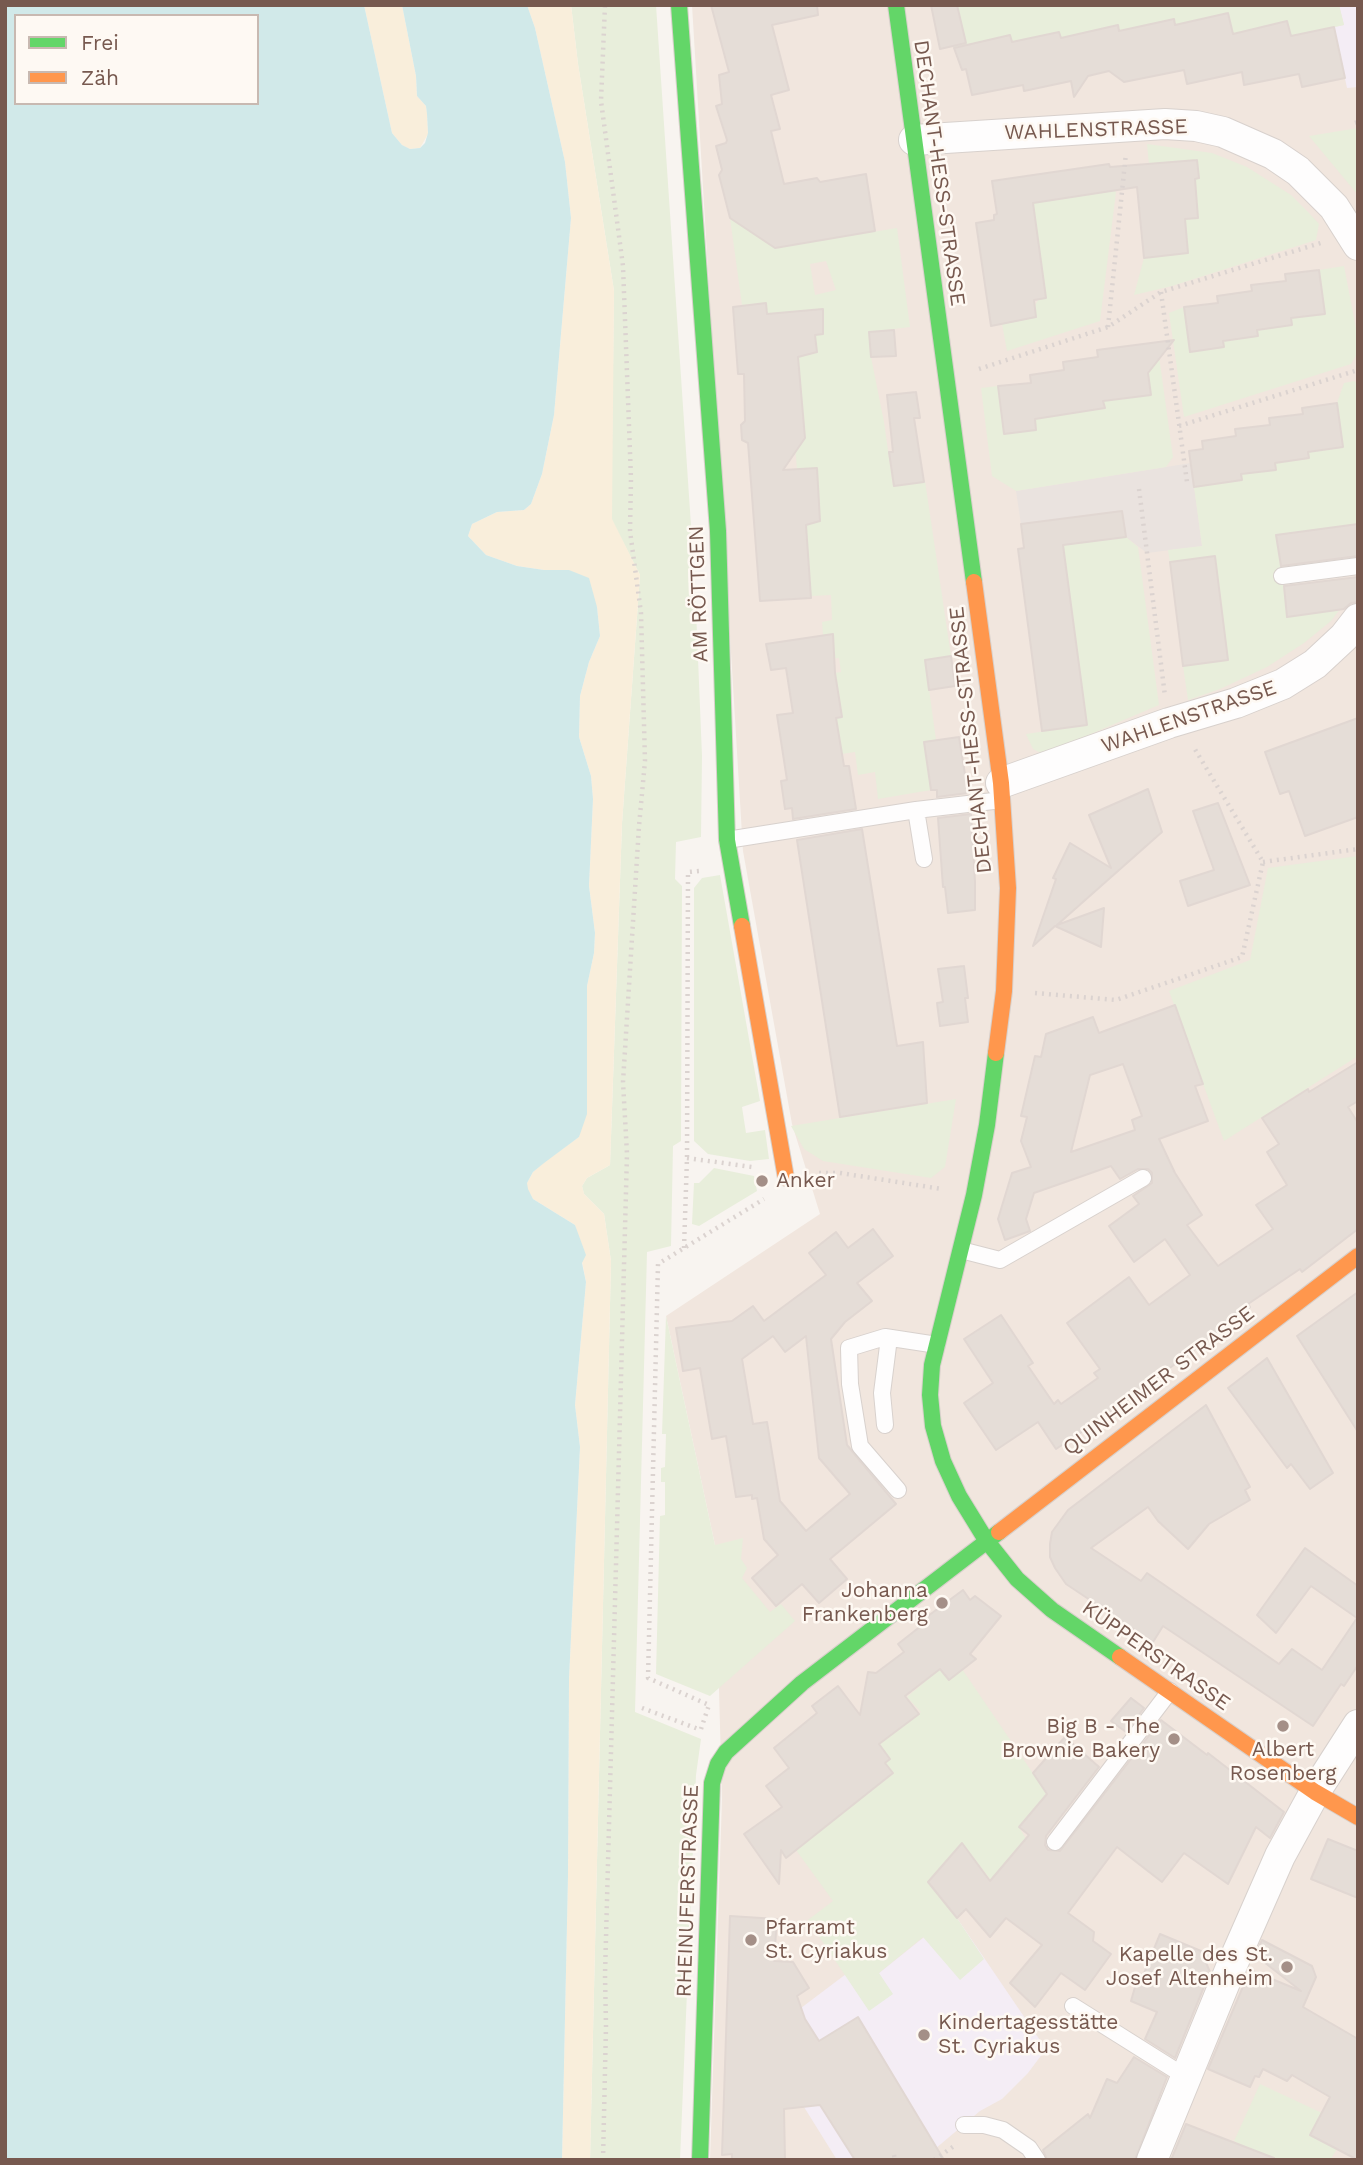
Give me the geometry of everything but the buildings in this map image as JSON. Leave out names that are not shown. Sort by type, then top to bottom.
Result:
[{"type":"street","name":"AM RÖTTGEN","points":[[679,5],[718,531],[727,840],[786,1178]]},
{"type":"street","name":"DECHANT-HESS-STRASSE","points":[[895,5],[1002,791],[1008,888],[1004,991],[987,1125],[974,1195],[932,1365],[930,1385],[933,1426],[943,1461],[959,1496],[986,1540]]},
{"type":"street","name":"WAHLENSTRASSE","points":[[914,140],[1129,125],[1196,126],[1223,132],[1251,143],[1298,171],[1334,207],[1356,237]]},
{"type":"street","name":"WAHLENSTRASSE","points":[[1002,791],[1168,723],[1236,703],[1283,684],[1353,635]]},
{"type":"street","name":"QUINHEIMER STRASSE","points":[[986,1540],[1358,1256]]},
{"type":"street","name":"KÜPPERSTRASSE","points":[[986,1540],[1017,1579],[1052,1610],[1315,1792],[1358,1817]]},
{"type":"street","name":"RHEINUFERSTRASSE","points":[[700,2160],[712,1783],[718,1763],[726,1752],[802,1684],[986,1540]]},
{"type":"street","points":[[1152,2160],[1280,1856],[1315,1792],[1358,1725]]},
{"type":"lane","points":[[1282,576],[1358,566]]},
{"type":"lane","points":[[727,840],[916,810],[1002,791]]},
{"type":"lane","points":[[916,810],[924,859]]},
{"type":"lane","points":[[961,1250],[1000,1259],[1143,1178]]},
{"type":"lane","points":[[898,1490],[860,1446],[849,1371],[849,1348],[889,1338],[937,1345]]},
{"type":"lane","points":[[885,1425],[882,1392],[889,1338]]},
{"type":"lane","points":[[1055,1842],[1170,1691]]},
{"type":"lane","points":[[1073,2006],[1186,2077]]},
{"type":"lane","points":[[964,2125],[984,2125],[1003,2130],[1029,2148],[1038,2160]]},
{"type":"path","points":[[603,2160],[605,1975],[627,1154],[623,1082],[645,761],[641,613],[630,531],[623,266],[601,101],[605,5]]},
{"type":"path","points":[[1108,327],[1129,125]]},
{"type":"path","points":[[946,380],[1108,327],[1161,292],[1356,237]]},
{"type":"path","points":[[1161,292],[1187,482]]},
{"type":"path","points":[[1179,426],[1358,370]]},
{"type":"path","points":[[1004,991],[1116,1000],[1242,957],[1263,862],[1195,748],[1168,723],[1139,489]]},
{"type":"path","points":[[1263,862],[1358,849]]},
{"type":"path","points":[[684,1249],[688,873],[703,870]]},
{"type":"path","points":[[687,1158],[769,1170],[786,1178]]},
{"type":"path","points":[[701,1730],[709,1704],[648,1678],[658,1264],[760,1202],[786,1178],[813,1172],[840,1173],[974,1195]]},
{"type":"path","points":[[642,1708],[701,1730],[726,1752]]},
{"type":"shaded area","points":[[692,5],[1358,5],[1358,2160],[710,2160],[722,1799],[715,1545],[666,1316],[820,1214],[792,1124],[743,851]]},
{"type":"shaded area","points":[[1339,5],[1358,5],[1358,87],[1347,88],[1334,27],[1344,25]]},
{"type":"shaded area","points":[[1191,463],[1202,546],[1147,553],[1126,537],[1122,511],[1021,524],[1016,491]]},
{"type":"shaded area","name":"Kindertagesstätte St. Cyriakus","points":[[957,1918],[1046,2049],[1028,2073],[1002,2099],[980,2111],[935,2149],[889,2160],[837,2160],[804,2107],[842,2086],[808,2029],[801,2008],[846,1974],[869,2010],[879,1973],[924,1937]]},
{"type":"green space","points":[[571,5],[656,5],[695,585],[702,756],[701,837],[676,842],[675,879],[682,886],[681,1141],[673,1146],[671,1246],[647,1252],[635,1712],[701,1739],[696,1775],[680,2160],[590,2160],[611,1261],[604,1214],[584,1194],[582,1186],[587,1178],[610,1165],[622,823],[640,575],[611,519],[614,291]]},
{"type":"green space","points":[[957,5],[1339,5],[1344,25],[1291,36],[1287,21],[1233,34],[1228,13],[1186,22],[1177,31],[1174,20],[1119,31],[1117,25],[1061,38],[1059,32],[1012,42],[1010,36],[954,48],[950,25]]},
{"type":"green space","points":[[1358,128],[1358,195],[1309,136]]},
{"type":"green space","points":[[1147,144],[1212,153],[1247,167],[1291,195],[1310,214],[1319,224],[1316,240],[1172,286],[1134,295],[1144,258],[1188,253],[1185,219],[1198,217],[1193,160],[1149,164]]},
{"type":"green space","points":[[1113,190],[1116,192],[1100,321],[1007,351],[1002,324],[1036,317],[1035,305],[1039,299],[1046,298],[1039,249],[1006,213],[996,214],[996,207]]},
{"type":"green space","points":[[730,218],[775,248],[897,228],[910,327],[869,332],[893,486],[925,481],[951,656],[925,660],[936,740],[924,742],[931,790],[878,799],[875,772],[858,775],[855,752],[835,755],[840,740],[836,718],[842,717],[838,693],[811,677],[841,672],[839,658],[827,659],[823,635],[822,622],[832,620],[831,595],[811,596],[806,525],[820,521],[817,468],[797,469],[795,445],[805,438],[803,416],[780,354],[816,352],[815,335],[777,313],[767,314],[766,303],[742,305]],"holes":[[[826,261],[836,290],[815,295],[810,264]]]},
{"type":"green space","points":[[1344,266],[1358,339],[1358,352],[1351,364],[1184,417],[1169,313],[1184,307],[1190,352],[1223,347],[1223,341],[1258,336],[1257,330],[1291,325],[1291,318],[1325,314],[1319,270]]},
{"type":"green space","points":[[1157,342],[1173,457],[1166,467],[1016,491],[992,476],[981,388],[998,386],[1004,434],[1036,430],[1035,417],[1104,408],[1103,401],[1151,395],[1148,373],[1159,359]]},
{"type":"green space","points":[[1354,381],[1358,384],[1358,524],[1277,535],[1287,616],[1340,609],[1331,621],[1304,643],[1267,667],[1220,689],[1188,700],[1183,666],[1228,660],[1215,556],[1170,562],[1168,550],[1202,546],[1194,487],[1241,481],[1241,474],[1275,470],[1275,463],[1309,459],[1308,452],[1343,447],[1337,403],[1344,383]]},
{"type":"green space","points":[[1126,537],[1138,547],[1159,705],[1046,753],[1039,752],[1033,749],[1026,734],[1087,725],[1063,543]]},
{"type":"green space","points":[[1358,856],[1358,1056],[1224,1141],[1169,991],[1250,960],[1268,868]]},
{"type":"green space","points":[[720,875],[760,1101],[742,1107],[746,1133],[765,1130],[769,1159],[750,1161],[708,1154],[694,1141],[694,888],[702,878]]},
{"type":"green space","points":[[956,1099],[945,1167],[931,1178],[823,1161],[804,1149],[791,1126]]},
{"type":"green space","points":[[714,1168],[754,1176],[757,1191],[699,1226],[692,1224],[694,1183],[699,1183]]},
{"type":"green space","points":[[666,1316],[715,1545],[743,1538],[741,1559],[747,1568],[742,1578],[770,1612],[781,1604],[795,1621],[710,1696],[656,1674],[660,1516],[665,1515],[665,1482],[661,1482],[661,1468],[665,1467],[666,1434],[662,1434]]},
{"type":"green space","points":[[940,1669],[962,1669],[1047,1794],[1019,1827],[1026,1839],[991,1880],[962,1843],[928,1882],[957,1918],[984,1959],[960,1980],[923,1937],[879,1973],[893,1994],[869,2011],[808,1920],[833,1901],[796,1850],[893,1774],[885,1763],[890,1759],[883,1749],[879,1752],[876,1747],[921,1712],[907,1697]]},
{"type":"green space","points":[[1260,2084],[1322,2113],[1310,2134],[1320,2140],[1358,2116],[1330,2160],[1220,2160],[1234,2159],[1240,2144],[1234,2141]]},
{"type":"sand","points":[[364,5],[402,5],[416,76],[417,96],[426,106],[427,113],[428,134],[420,148],[410,149],[402,145],[392,133]]},
{"type":"sand","points":[[527,5],[571,5],[614,291],[612,519],[640,575],[622,823],[610,1165],[587,1178],[582,1186],[584,1194],[604,1214],[611,1261],[590,2160],[562,2160],[569,1679],[580,1447],[575,1405],[586,1282],[575,1225],[533,1199],[527,1189],[527,1183],[533,1172],[544,1162],[579,1137],[587,986],[595,933],[589,886],[593,799],[591,776],[579,737],[580,696],[589,662],[600,636],[597,607],[569,570],[517,566],[486,555],[468,536],[472,524],[497,512],[524,510],[531,504],[542,474],[554,415],[571,218],[565,162],[535,28]]},
{"type":"water","points":[[5,5],[364,5],[392,133],[402,145],[410,149],[420,148],[425,143],[428,133],[427,114],[426,106],[417,96],[416,76],[402,5],[527,5],[535,28],[565,162],[571,218],[554,415],[542,474],[531,504],[524,510],[497,512],[472,524],[468,536],[486,555],[517,566],[569,570],[589,578],[597,607],[600,636],[589,662],[580,696],[579,737],[591,776],[593,799],[589,886],[595,933],[587,986],[587,1114],[579,1137],[533,1172],[527,1183],[533,1199],[575,1225],[586,1255],[582,1263],[586,1282],[575,1405],[580,1447],[569,1679],[562,2160],[5,2160]]},
{"type":"traffic: fast","points":[[679,5],[718,531],[727,840],[742,926]]},
{"type":"traffic: fast","points":[[896,5],[974,582]]},
{"type":"traffic: fast","points":[[996,1053],[987,1125],[974,1195],[932,1365],[930,1395],[933,1426],[943,1461],[959,1496],[986,1540],[1017,1579],[1052,1610],[1120,1657]]},
{"type":"traffic: fast","points":[[700,2160],[712,1783],[718,1764],[726,1752],[802,1683],[999,1532]]},
{"type":"traffic: slow","points":[[974,582],[1001,783],[1008,888],[1004,991],[996,1053]]},
{"type":"traffic: slow","points":[[742,926],[786,1178]]},
{"type":"traffic: slow","points":[[999,1532],[1358,1256]]},
{"type":"traffic: slow","points":[[1120,1657],[1315,1792],[1358,1817]]},
{"type":"place","name":"Anker","points":[[762,1181]]},
{"type":"place","name":"Johanna Frankenberg","points":[[942,1603]]},
{"type":"place","name":"Albert Rosenberg","points":[[1283,1726]]},
{"type":"place","name":"Big B - The Brownie Bakery","points":[[1174,1739]]},
{"type":"place","name":"Pfarramt St. Cyriakus","points":[[751,1940]]},
{"type":"place","name":"Kapelle des St. Josef Altenheim","points":[[1287,1967]]},
{"type":"place","name":"Kindertagesstätte St. Cyriakus","points":[[924,2035]]}]
